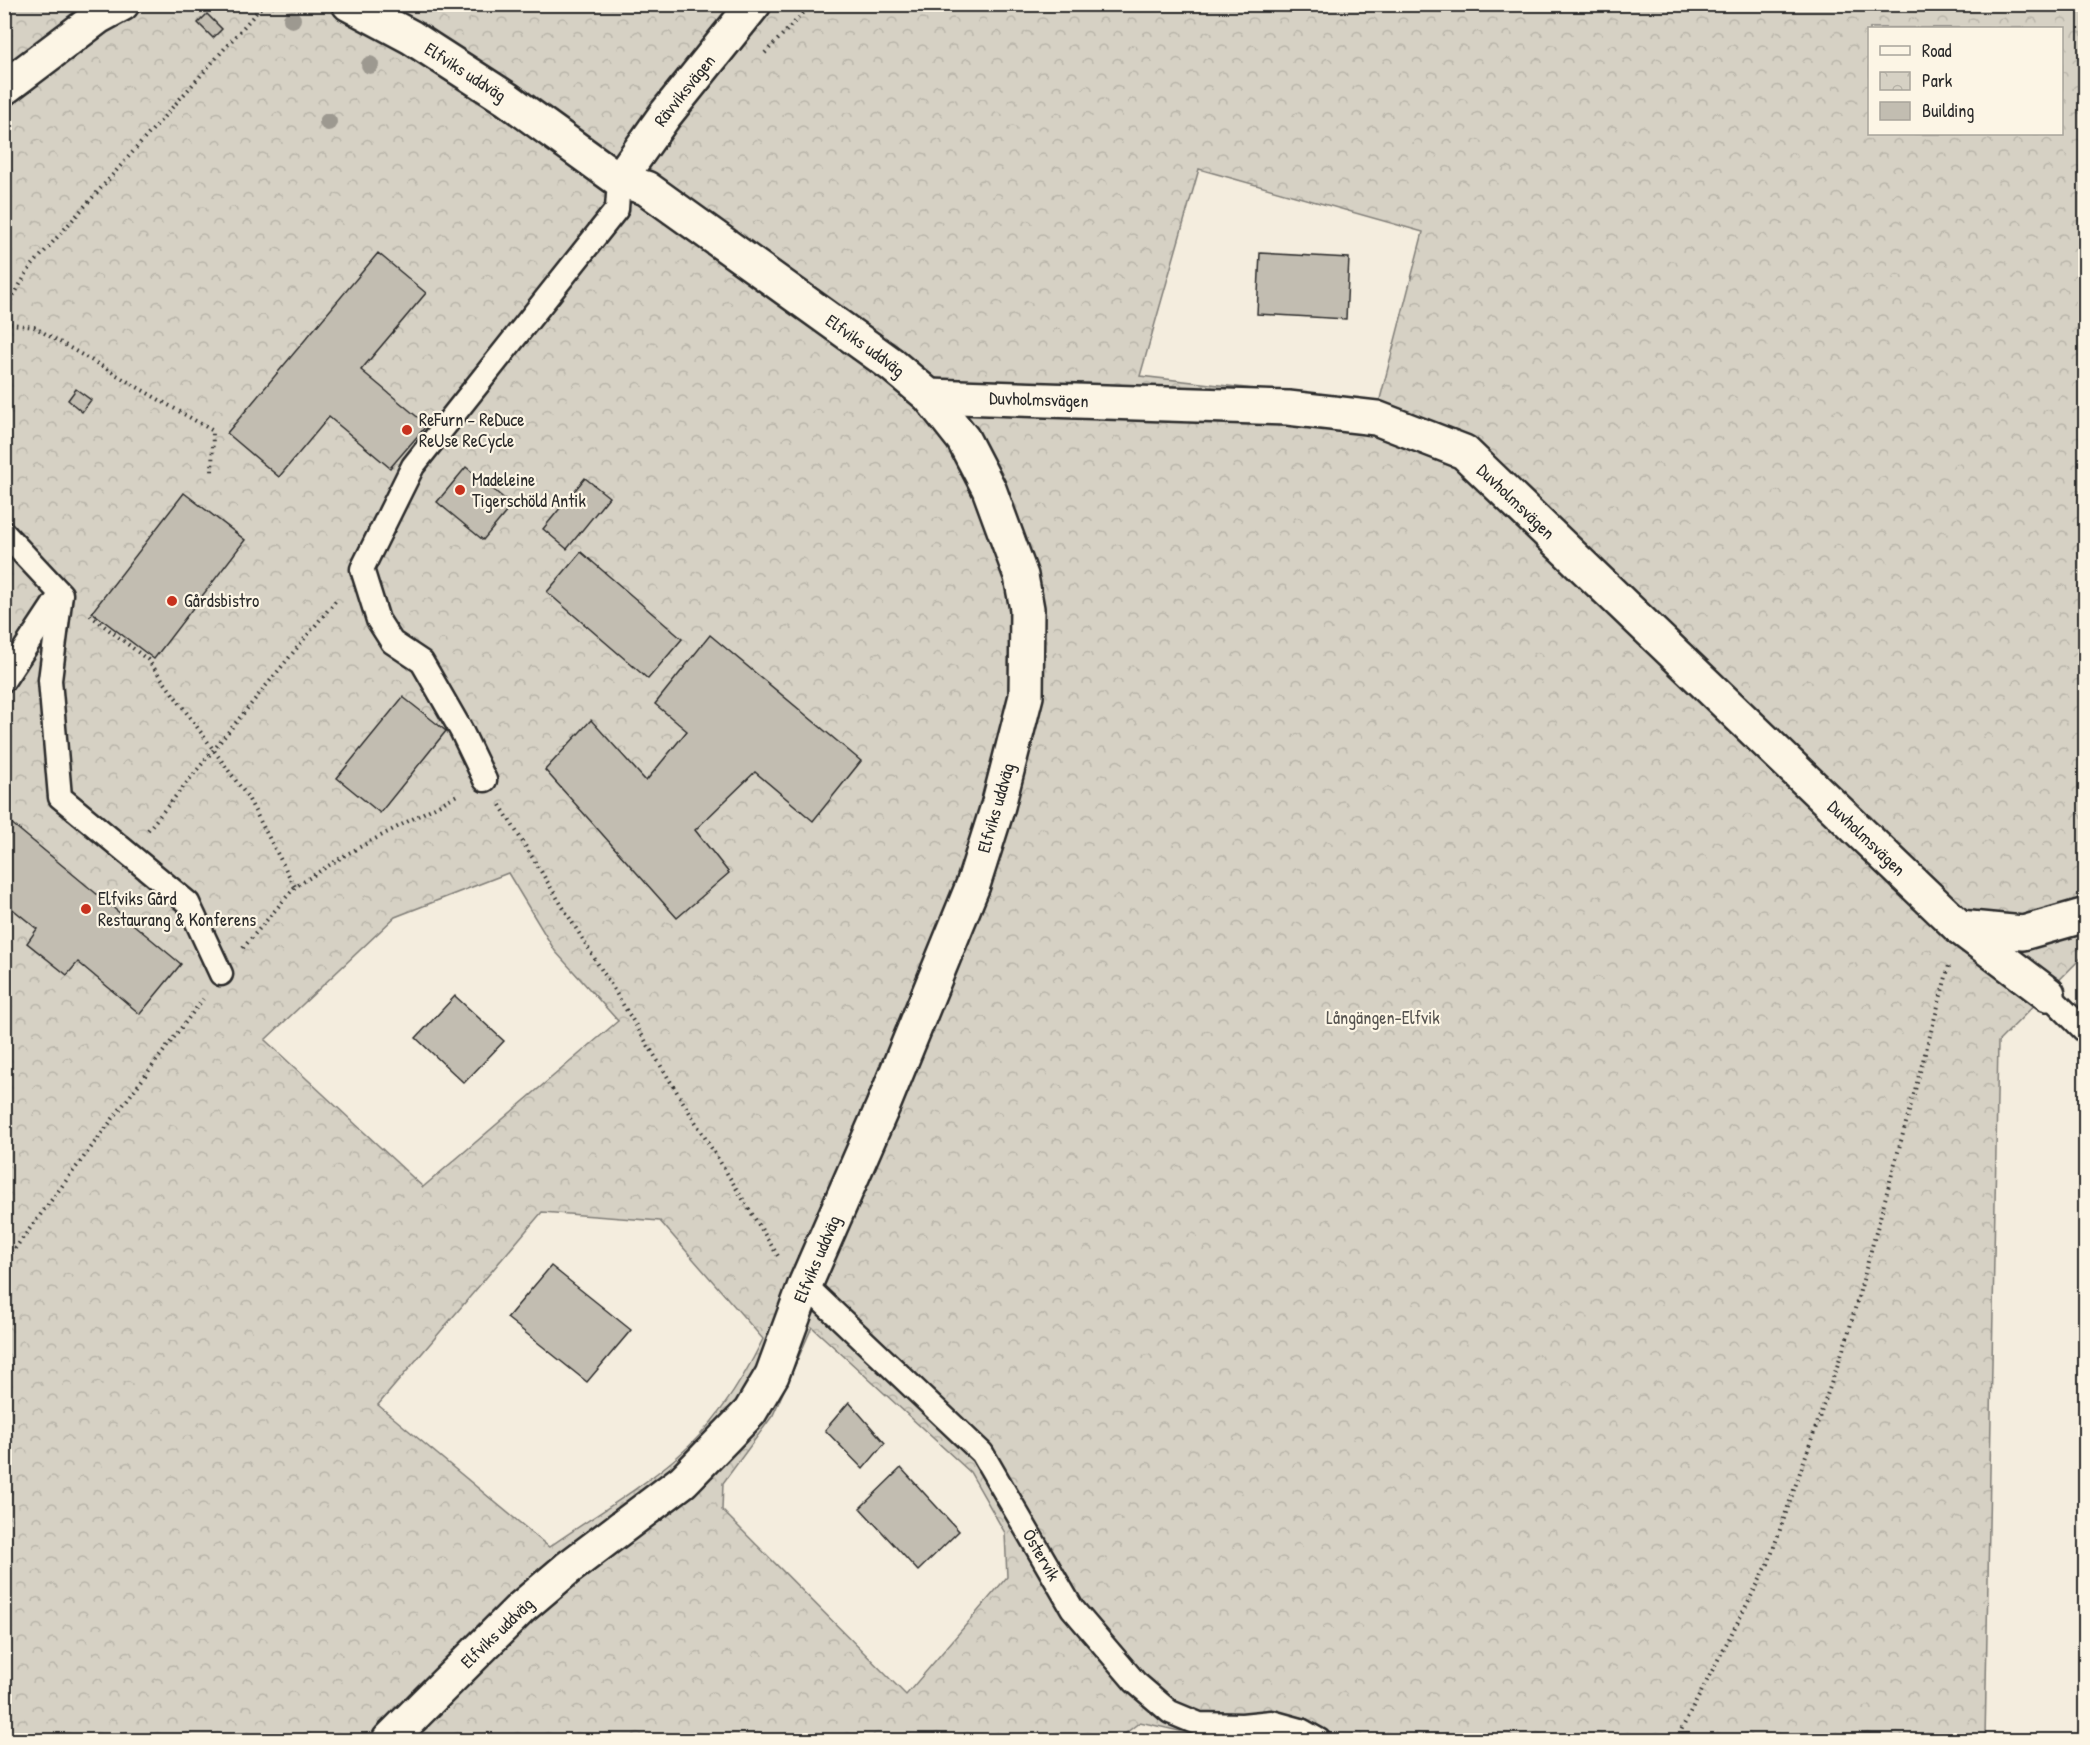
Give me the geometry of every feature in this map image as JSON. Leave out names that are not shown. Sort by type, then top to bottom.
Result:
[{"type":"street","points":[[4,87],[98,17],[122,4]]},
{"type":"street","name":"Elfviks uddväg","points":[[349,4],[411,37],[507,99],[619,180],[646,188],[891,364],[929,396],[963,439],[989,489],[1021,576],[1027,609],[1026,696],[998,806],[973,885],[884,1106],[805,1285],[772,1375],[750,1412],[683,1481],[568,1568],[521,1608],[389,1740]]},
{"type":"street","name":"Rävviksvägen","points":[[619,180],[665,116],[754,4]]},
{"type":"street","name":"Duvholmsvägen","points":[[929,396],[1288,408],[1376,418],[1464,452],[1959,927],[2048,994]]},
{"type":"street","points":[[1959,927],[2023,933],[2085,915]]},
{"type":"lane","points":[[484,780],[461,730],[422,662],[392,642],[378,620],[362,569],[413,466],[617,209],[619,180]]},
{"type":"lane","points":[[4,533],[60,594],[50,680],[60,797],[188,903],[221,974]]},
{"type":"lane","points":[[4,680],[60,594]]},
{"type":"lane","points":[[2048,994],[2085,1032]]},
{"type":"lane","name":"Östervik","points":[[805,1285],[982,1453],[1072,1608],[1135,1682],[1170,1712],[1199,1724],[1242,1725],[1272,1722],[1300,1730],[1319,1740]]},
{"type":"path","points":[[4,311],[30,268],[264,4]]},
{"type":"path","points":[[4,323],[34,327],[213,431],[212,474]]},
{"type":"path","points":[[129,854],[213,747],[362,569]]},
{"type":"path","points":[[60,594],[148,660],[213,747],[252,805],[295,887]]},
{"type":"path","points":[[4,1263],[221,974],[295,887],[347,854],[484,780],[783,1264],[805,1285]]},
{"type":"path","points":[[1676,1740],[1768,1564],[1847,1338],[1959,927]]},
{"type":"green space","name":"Långängen-Elfvik","points":[[5,5],[2085,5],[2085,954],[1998,1042],[1985,1740],[1219,1740],[1140,1722],[1117,1740],[5,1740]],"holes":[[[1199,169],[1423,232],[1379,403],[1140,376]],[[508,873],[555,951],[618,1021],[423,1187],[265,1040],[395,917]],[[542,1212],[660,1221],[763,1339],[726,1402],[690,1445],[647,1481],[549,1547],[378,1405]],[[812,1327],[970,1472],[1005,1533],[1007,1577],[906,1695],[722,1510],[723,1483],[773,1415]]]},
{"type":"building","points":[[207,14],[222,29],[213,38],[198,23]]},
{"type":"building","points":[[378,253],[426,293],[361,370],[427,425],[390,468],[329,417],[279,477],[227,433]]},
{"type":"building","points":[[1260,253],[1349,258],[1346,319],[1257,314]]},
{"type":"building","points":[[76,389],[91,400],[82,412],[68,400]]},
{"type":"building","points":[[466,467],[512,505],[483,540],[437,502]]},
{"type":"building","points":[[585,478],[609,497],[567,549],[543,529]]},
{"type":"building","points":[[184,493],[245,540],[154,659],[92,612]]},
{"type":"building","points":[[581,552],[682,639],[648,679],[547,592]]},
{"type":"building","points":[[710,635],[861,761],[813,821],[755,772],[695,830],[729,873],[677,918],[545,770],[591,720],[646,781],[687,731],[655,704]]},
{"type":"building","points":[[403,697],[446,731],[380,813],[337,778]]},
{"type":"building","points":[[10,822],[181,964],[140,1014],[78,962],[67,975],[27,943],[37,929],[4,902],[4,828]]},
{"type":"building","points":[[455,996],[504,1041],[464,1083],[416,1038]]},
{"type":"building","points":[[551,1266],[631,1330],[587,1382],[507,1318]]},
{"type":"building","points":[[849,1402],[885,1443],[863,1469],[825,1430]]},
{"type":"building","points":[[901,1468],[959,1531],[918,1571],[860,1508]]},
{"type":"place","name":"ReFurn – ReDuce ReUse ReCycle","points":[[407,430]]},
{"type":"place","name":"Madeleine Tigerschöld Antik","points":[[460,490]]},
{"type":"place","name":"Gårdsbistro","points":[[172,601]]},
{"type":"place","name":"Elfviks Gård Restaurang & Konferens","points":[[86,909]]}]
